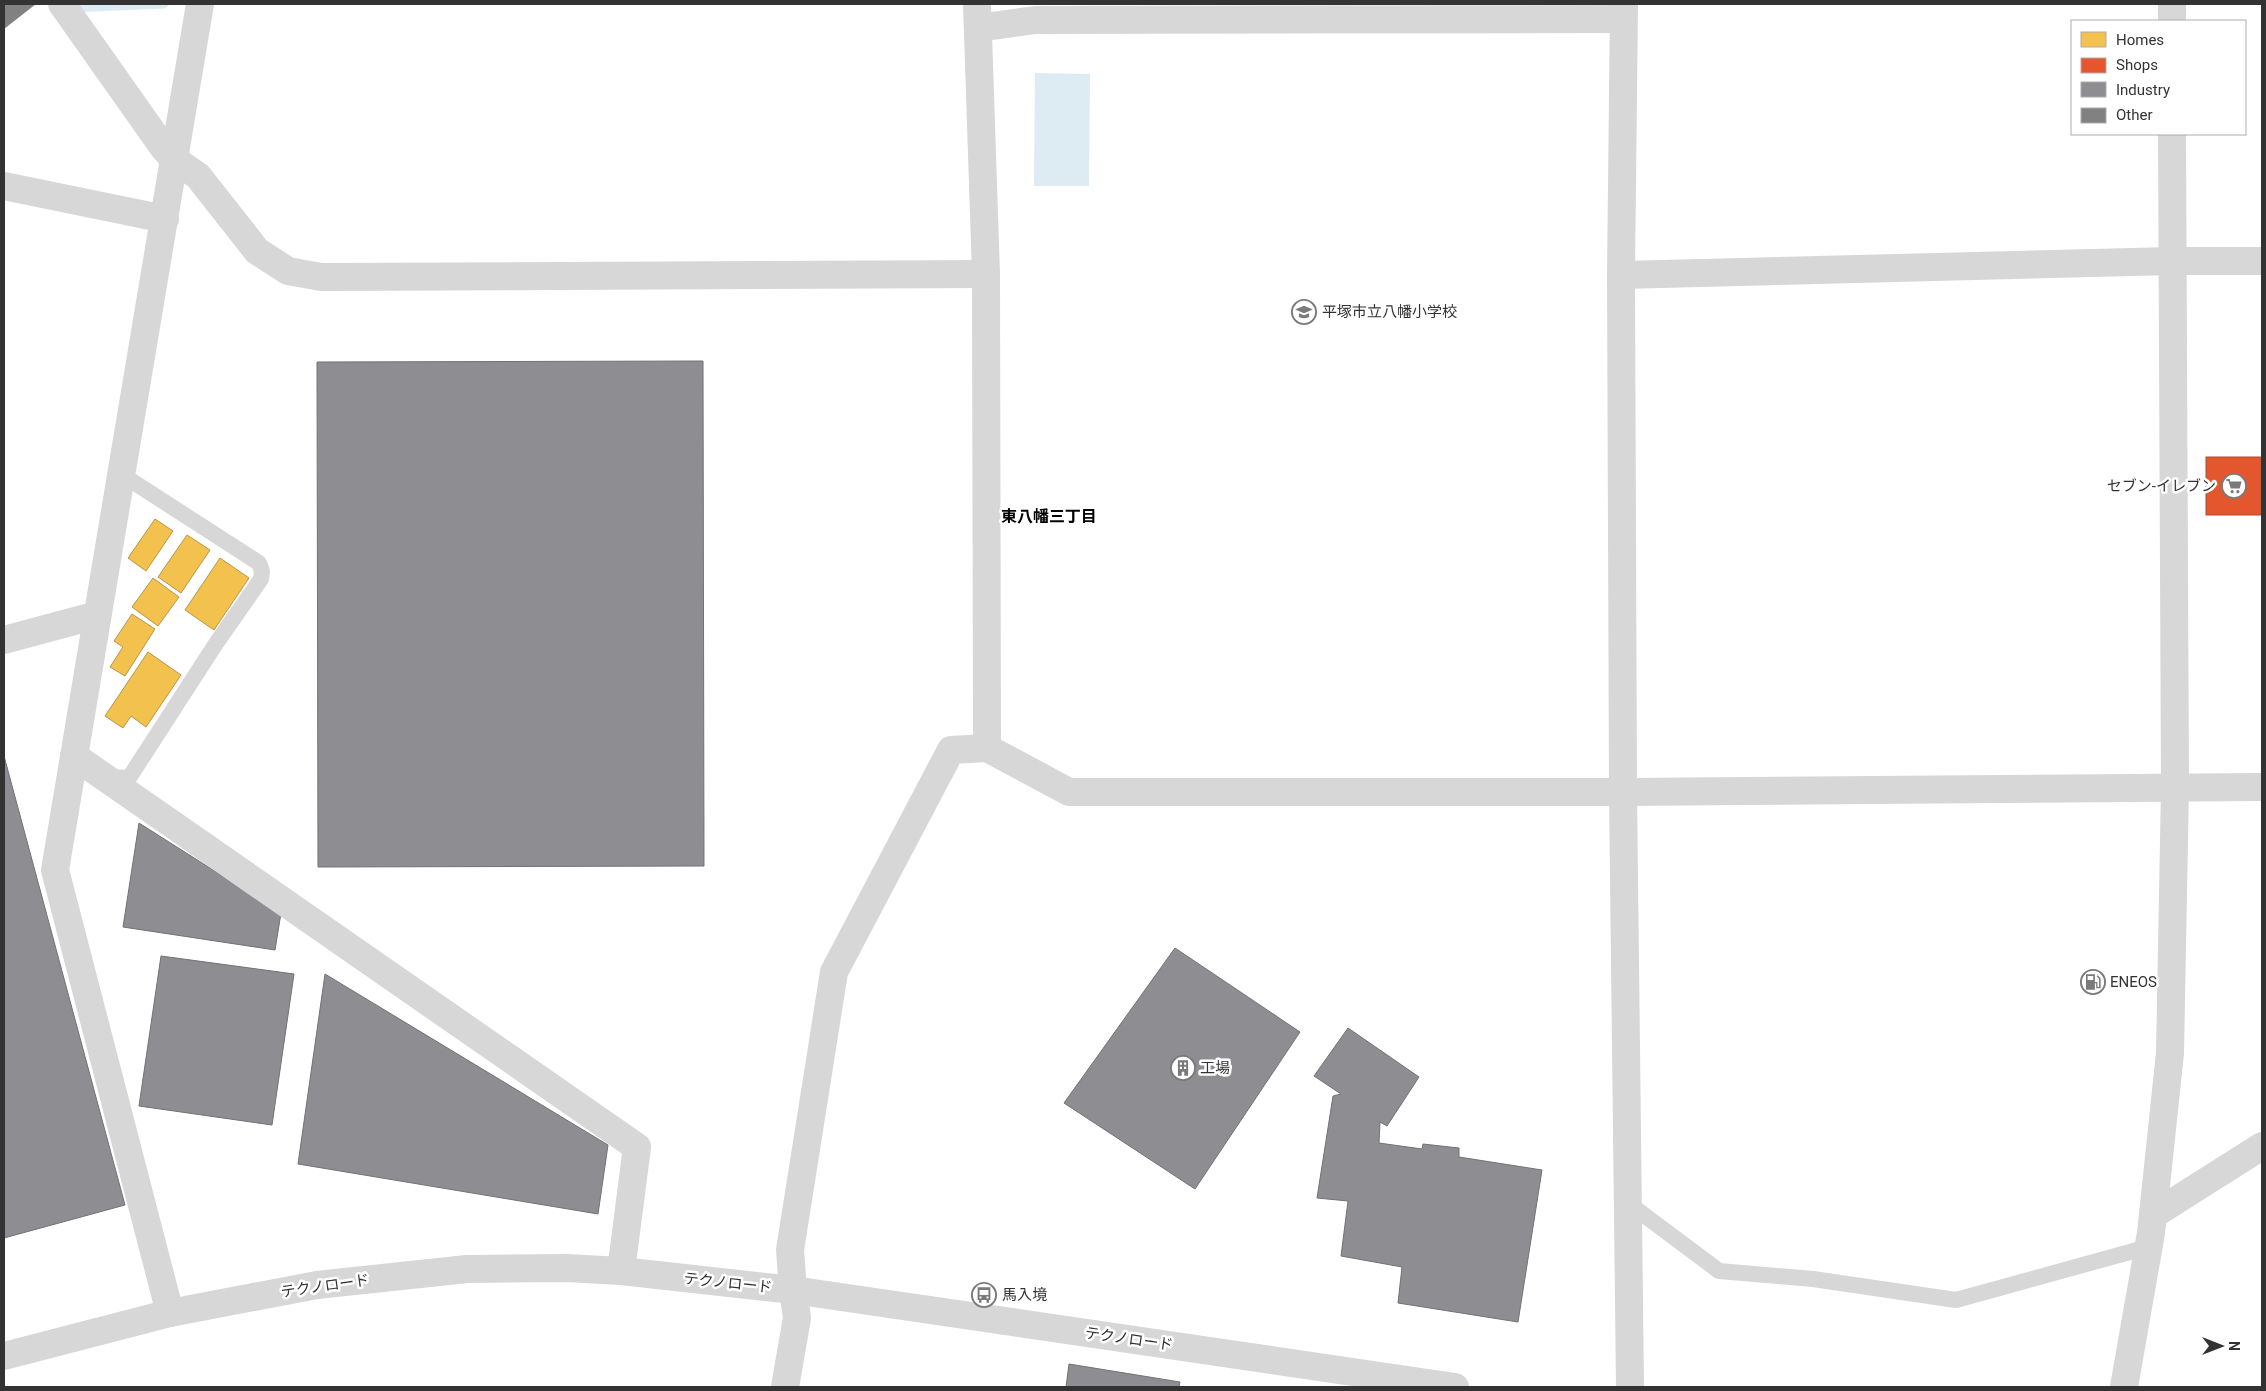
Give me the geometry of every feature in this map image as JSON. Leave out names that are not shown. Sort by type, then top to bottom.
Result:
[{"type":"street","points":[[62,4],[164,147],[176,160],[198,176],[257,250],[288,271],[321,277],[986,274]]},
{"type":"street","points":[[170,1313],[55,870],[176,160],[200,4]]},
{"type":"street","points":[[2172,4],[2172,20]]},
{"type":"street","points":[[987,748],[986,274],[977,16],[1035,20],[1623,11],[1621,275],[1623,792],[1630,1387]]},
{"type":"street","points":[[2124,1387],[2153,1215],[2170,1052],[2175,787],[2172,135]]},
{"type":"street","points":[[4,186],[166,219]]},
{"type":"street","points":[[1621,275],[2172,261],[2262,261]]},
{"type":"street","points":[[4,640],[97,615]]},
{"type":"street","points":[[786,1387],[797,1318],[792,1290],[790,1250],[834,972],[951,750],[987,748],[1069,792],[1623,792],[2262,787]]},
{"type":"street","points":[[74,756],[637,1148],[622,1271]]},
{"type":"street","points":[[2153,1215],[2262,1146]]},
{"type":"street","name":"テクノロード","points":[[4,1356],[170,1313],[317,1285],[468,1269],[567,1268],[622,1271],[792,1290],[1455,1387]]},
{"type":"lane","points":[[104,777],[129,778],[215,645],[261,579],[262,571],[259,563],[121,474]]},
{"type":"lane","points":[[1628,1203],[1719,1271],[1814,1279],[1956,1300],[2148,1247]]},
{"type":"shaded area","points":[[1035,73],[1090,74],[1089,186],[1034,186]]},
{"type":"building: Homes","points":[[155,519],[173,531],[146,571],[128,558]]},
{"type":"building: Homes","points":[[187,535],[210,550],[181,593],[158,577]]},
{"type":"building: Homes","points":[[220,558],[249,578],[214,630],[185,610]]},
{"type":"building: Homes","points":[[153,578],[179,597],[158,626],[132,607]]},
{"type":"building: Homes","points":[[132,614],[155,629],[125,676],[110,667],[123,647],[114,641]]},
{"type":"building: Homes","points":[[148,652],[181,675],[146,727],[131,716],[123,728],[105,716]]},
{"type":"building: Shops","name":"セブン-イレブン","points":[[2206,457],[2262,457],[2262,515],[2206,515]]},
{"type":"building: Industry","points":[[703,361],[704,866],[318,867],[317,362]]},
{"type":"building: Industry","points":[[4,756],[125,1205],[4,1238]]},
{"type":"building: Industry","points":[[139,823],[281,913],[275,950],[123,927]]},
{"type":"building: Industry","name":"工場","points":[[1175,948],[1300,1032],[1195,1189],[1064,1103]]},
{"type":"building: Industry","points":[[161,956],[294,974],[272,1125],[139,1106]]},
{"type":"building: Industry","points":[[325,974],[608,1145],[598,1214],[298,1164]]},
{"type":"building: Industry","points":[[1348,1028],[1419,1077],[1387,1126],[1380,1122],[1379,1143],[1422,1149],[1423,1144],[1459,1148],[1459,1157],[1542,1170],[1518,1322],[1398,1303],[1402,1267],[1341,1256],[1348,1201],[1317,1198],[1333,1096],[1341,1094],[1314,1076]]},
{"type":"building: Industry","points":[[1069,1364],[1180,1382],[1179,1387],[1066,1387]]},
{"type":"building: Other","points":[[4,4],[36,4],[4,29]]},
{"type":"waterway","points":[[71,8],[164,4]]},
{"type":"place","name":"平塚市立八幡小学校","points":[[1304,312]]},
{"type":"place","name":"セブン-イレブン","points":[[2234,486]]},
{"type":"place","name":"ENEOS","points":[[2093,982]]},
{"type":"place","name":"工場","points":[[1183,1068]]},
{"type":"place","name":"馬入境","points":[[984,1295]]},
{"type":"district","name":"東八幡三丁目","points":[[1049,516]]}]
